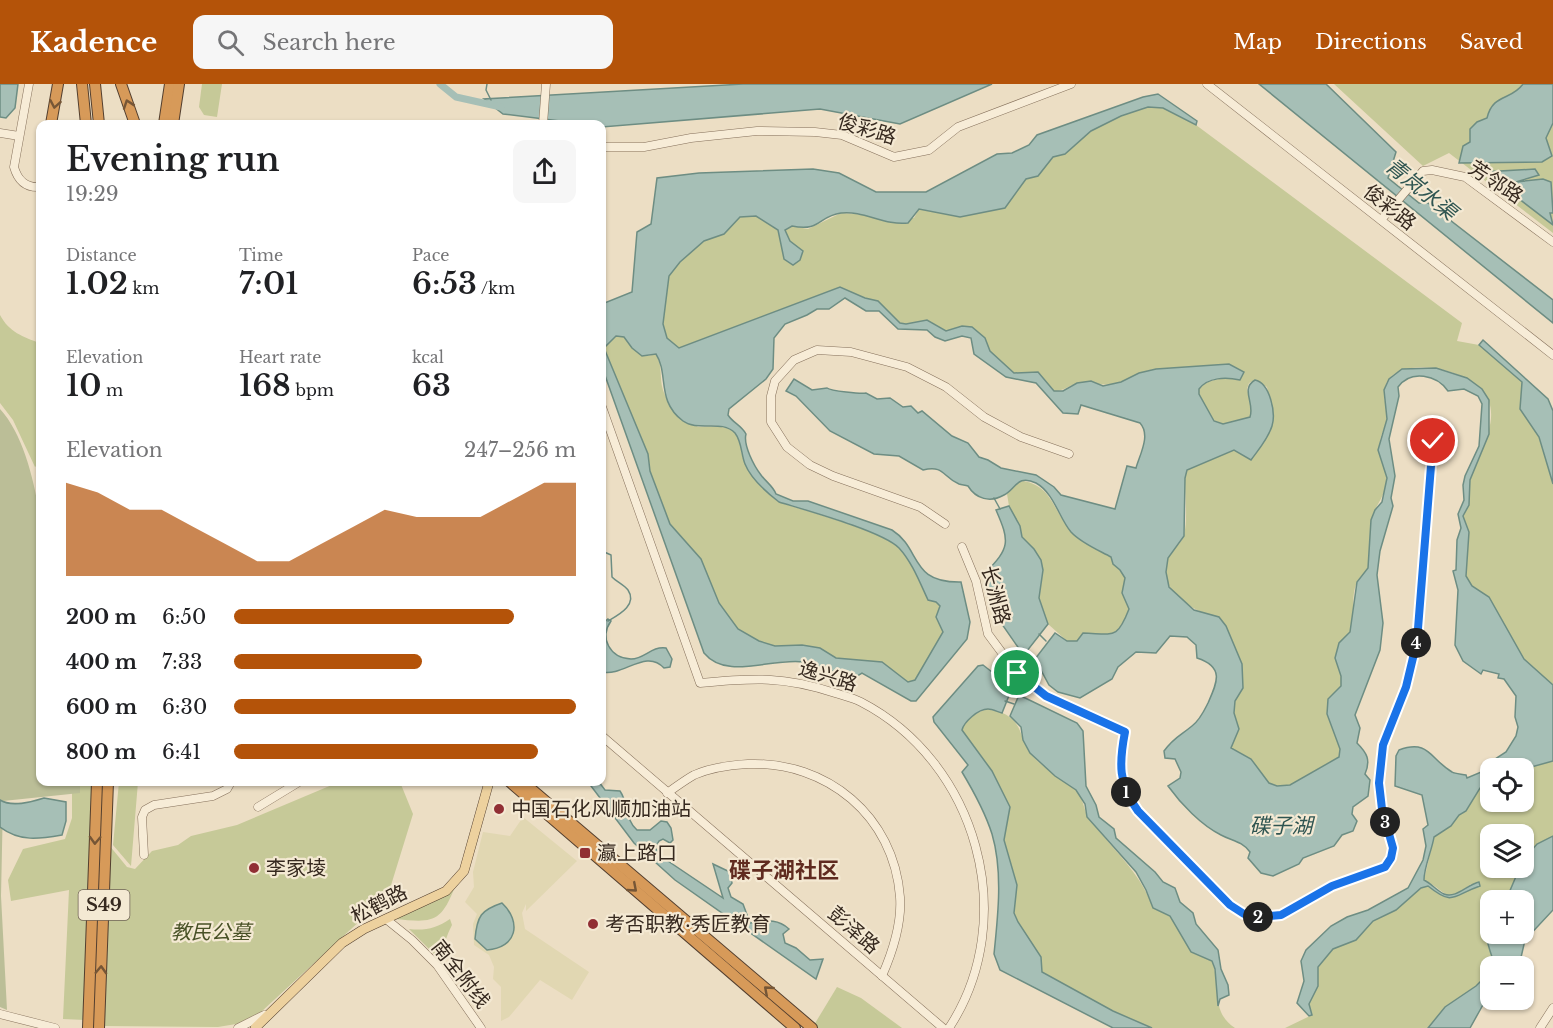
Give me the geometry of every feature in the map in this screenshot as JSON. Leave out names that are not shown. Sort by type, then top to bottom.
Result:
[{"type":"highway","points":[[52,120],[58,84]]},
{"type":"highway","points":[[82,84],[86,120]]},
{"type":"highway","points":[[96,84],[99,120]]},
{"type":"highway","points":[[121,84],[134,120]]},
{"type":"highway","points":[[165,120],[170,84]]},
{"type":"highway","points":[[174,120],[179,84]]},
{"type":"highway","name":"S49","points":[[88,1028],[97,786]]},
{"type":"highway","name":"S49","points":[[99,1028],[108,786]]},
{"type":"highway","points":[[515,786],[795,1028]]},
{"type":"highway","points":[[528,786],[812,1028]]},
{"type":"main road","name":"松鹤路","points":[[276,1008],[342,944],[386,919],[446,891],[464,872],[488,786]]},
{"type":"main road","points":[[255,1028],[276,1008]]},
{"type":"street","points":[[29,84],[14,167],[17,179],[31,188],[36,187]]},
{"type":"street","points":[[543,120],[546,84]]},
{"type":"street","name":"俊彩路","points":[[606,147],[644,147],[691,138],[757,131],[815,132],[842,135],[894,157],[905,156],[929,150],[958,127],[1071,84]]},
{"type":"street","name":"俊彩路","points":[[1207,84],[1553,355]]},
{"type":"street","points":[[0,133],[19,136]]},
{"type":"street","name":"芳邻路","points":[[1381,220],[1423,171],[1432,170],[1466,177],[1553,242]]},
{"type":"street","points":[[945,524],[920,507],[833,476],[810,465],[787,447],[771,422],[771,396],[775,381],[794,360],[817,350],[851,352],[907,367],[946,387],[984,417],[1021,437],[1069,454]]},
{"type":"street","name":"逸兴路","points":[[606,418],[700,683],[781,679],[813,686],[860,702],[904,730],[925,751],[950,786],[967,818],[978,851],[984,894],[983,937],[974,974],[963,1007],[949,1028]]},
{"type":"street","name":"长洲路","points":[[962,546],[976,581],[988,634],[1017,673],[1046,696],[1125,732],[1121,774],[1127,796],[1138,811],[1230,905],[1244,914],[1260,917],[1281,915],[1332,886],[1385,867],[1391,858],[1393,848],[1382,809],[1379,783],[1383,745],[1406,687],[1417,641],[1433,441]]},
{"type":"street","name":"彭泽路","points":[[606,739],[943,1028]]},
{"type":"street","name":"彭泽路","points":[[668,793],[694,775],[715,768],[768,764],[809,773],[826,780],[850,798],[872,820],[896,872],[900,897],[899,921],[893,951],[882,976]]},
{"type":"street","points":[[144,855],[142,817],[145,810],[154,805],[213,796],[229,786]]},
{"type":"street","points":[[258,807],[292,786]]},
{"type":"street","name":"南全附线","points":[[386,919],[412,940],[437,965],[481,1028]]},
{"type":"street","name":"松鹤路","points":[[238,1028],[259,1019],[276,1008]]},
{"type":"street","points":[[1540,1028],[1553,1008]]},
{"type":"street","points":[[0,1014],[55,1028]]},
{"type":"shaded area","points":[[523,817],[577,861],[526,911],[526,904],[522,913],[525,929],[589,972],[572,1000],[540,980],[509,1017],[501,1021],[501,987],[493,979],[494,967],[489,955],[474,945],[473,924],[477,914],[465,902],[474,887],[473,872],[483,832],[510,836]]},
{"type":"green space","points":[[202,84],[222,84],[217,117],[204,115],[199,107]]},
{"type":"green space","points":[[1334,84],[1553,84],[1553,233],[1449,153],[1423,166]]},
{"type":"green space","points":[[1148,107],[1163,108],[1196,125],[1462,323],[1457,341],[1479,345],[1522,382],[1520,409],[1539,437],[1553,484],[1553,685],[1524,659],[1489,597],[1472,586],[1466,576],[1469,533],[1463,516],[1468,503],[1472,471],[1489,431],[1491,410],[1488,399],[1481,389],[1457,374],[1425,367],[1411,368],[1398,372],[1386,384],[1384,394],[1387,419],[1380,446],[1386,476],[1385,489],[1372,516],[1368,568],[1358,580],[1355,588],[1352,626],[1349,634],[1339,644],[1337,651],[1341,685],[1327,714],[1340,749],[1339,757],[1290,785],[1277,786],[1269,783],[1251,759],[1231,748],[1239,729],[1234,713],[1235,701],[1218,617],[1208,615],[1179,598],[1171,589],[1165,569],[1168,558],[1184,535],[1187,470],[1234,450],[1244,454],[1273,424],[1267,387],[1255,380],[1249,383],[1247,389],[1253,409],[1250,417],[1223,424],[1214,421],[1199,394],[1199,389],[1213,380],[1240,380],[1189,369],[1157,369],[1143,372],[1122,382],[1106,385],[1077,383],[1054,391],[1038,372],[1014,373],[990,351],[985,338],[962,326],[946,331],[927,320],[900,323],[878,301],[840,287],[679,348],[667,338],[663,324],[669,276],[680,262],[704,241],[724,234],[740,216],[756,216],[778,230],[784,259],[790,241],[785,230],[792,226],[808,229],[841,213],[914,218],[919,209],[960,217],[1005,208],[1026,179],[1038,176],[1053,157],[1065,154],[1091,131],[1121,116]]},
{"type":"green space","points":[[0,315],[12,330],[36,341],[35,467],[13,420],[0,403]]},
{"type":"green space","points":[[616,336],[624,336],[632,347],[648,356],[656,354],[665,396],[673,406],[698,427],[722,427],[732,431],[740,443],[744,460],[751,474],[779,502],[860,528],[899,548],[912,566],[928,600],[940,606],[936,617],[943,632],[915,680],[908,682],[882,662],[836,658],[820,648],[802,645],[775,646],[759,641],[738,629],[719,604],[701,559],[670,524],[650,471],[648,454],[606,353],[606,346]]},
{"type":"green space","points":[[0,409],[16,432],[22,446],[36,496],[36,786],[80,786],[80,793],[3,801],[1,896],[7,1010],[0,1007]]},
{"type":"green space","points":[[1023,481],[1041,488],[1072,532],[1085,543],[1111,557],[1113,564],[1125,578],[1122,593],[1129,609],[1121,626],[1113,633],[1084,633],[1077,641],[1067,641],[1048,624],[1039,598],[1043,571],[1034,549],[1022,537],[1020,526],[1009,506],[1007,494],[1015,483]]},
{"type":"green space","points":[[987,709],[1003,713],[1012,719],[1036,760],[1077,791],[1088,816],[1141,883],[1153,908],[1170,916],[1191,952],[1212,961],[1219,1006],[1227,1022],[1235,1028],[1152,1028],[1113,1011],[1042,972],[1041,957],[1014,912],[1017,885],[1004,840],[1010,807],[992,771],[962,730],[972,717]]},
{"type":"green space","points":[[1553,761],[1553,836],[1534,847],[1534,824],[1480,824],[1480,878],[1515,878],[1510,890],[1480,890],[1480,944],[1488,944],[1492,956],[1480,956],[1480,982],[1445,1007],[1428,1028],[1285,1028],[1312,1015],[1309,1004],[1318,986],[1318,967],[1333,949],[1356,940],[1373,921],[1396,910],[1421,888],[1428,886],[1449,898],[1480,886],[1471,884],[1450,895],[1424,880],[1434,837],[1451,826],[1459,814],[1466,811],[1480,788],[1480,812],[1534,812],[1534,766]]},
{"type":"green space","points":[[72,786],[93,786],[85,1020],[63,1019],[69,890],[11,901],[8,880],[23,849],[65,839],[72,818]]},
{"type":"green space","points":[[119,786],[138,786],[131,866],[113,845]]},
{"type":"green space","name":"教民公墓","points":[[330,786],[402,786],[413,814],[388,895],[261,1012],[242,1023],[218,1027],[103,1026],[109,845],[127,867],[135,869],[152,851],[178,845],[191,836],[237,825]]},
{"type":"green space","points":[[454,889],[444,909],[432,919],[417,921],[394,919]]},
{"type":"green space","points":[[450,919],[452,925],[439,959],[409,929],[431,928]]},
{"type":"green space","points":[[837,987],[861,998],[902,1028],[818,1028],[814,1025]]},
{"type":"water","points":[[0,84],[18,84],[15,108],[6,118],[0,117]]},
{"type":"water","points":[[743,84],[992,84],[900,124],[820,109],[606,127],[606,120],[552,120],[503,114],[484,99]]},
{"type":"water","points":[[1259,84],[1326,84],[1396,152],[1388,178],[1419,203],[1428,203],[1553,300],[1553,323]]},
{"type":"water","points":[[1523,84],[1553,84],[1553,123],[1546,138],[1552,156],[1542,162],[1459,163],[1463,146],[1470,142],[1470,129],[1477,122],[1487,118],[1493,105]]},
{"type":"water","name":"碟子湖","points":[[1158,94],[1197,121],[1196,125],[1163,108],[1148,107],[1121,116],[1091,131],[1065,154],[1053,157],[1038,176],[1026,179],[1005,208],[960,217],[919,209],[908,223],[841,213],[809,227],[792,226],[785,230],[790,241],[803,251],[800,260],[793,265],[784,259],[778,230],[756,216],[740,217],[724,234],[704,241],[680,262],[669,276],[663,324],[667,338],[679,348],[840,287],[878,301],[900,323],[927,320],[946,331],[962,326],[972,327],[985,338],[990,351],[1014,373],[1038,372],[1054,391],[1063,391],[1077,383],[1091,381],[1103,386],[1156,369],[1229,364],[1244,372],[1240,380],[1218,379],[1207,382],[1199,389],[1199,394],[1214,421],[1223,424],[1250,417],[1249,388],[1255,380],[1260,382],[1271,399],[1273,420],[1268,435],[1251,460],[1234,450],[1187,470],[1184,536],[1168,558],[1166,572],[1169,587],[1194,610],[1219,617],[1226,626],[1242,664],[1243,688],[1235,701],[1234,713],[1239,729],[1231,748],[1251,759],[1269,783],[1277,786],[1290,785],[1339,757],[1340,749],[1327,714],[1328,699],[1341,686],[1341,676],[1335,658],[1339,643],[1350,632],[1357,582],[1368,568],[1371,520],[1375,510],[1382,502],[1387,478],[1378,450],[1387,419],[1384,390],[1389,379],[1402,369],[1436,368],[1467,378],[1482,389],[1489,400],[1489,434],[1470,480],[1469,505],[1463,516],[1469,532],[1466,576],[1472,586],[1489,597],[1524,659],[1553,685],[1553,761],[1534,766],[1534,758],[1497,758],[1506,752],[1516,736],[1518,727],[1515,717],[1516,696],[1504,679],[1498,678],[1499,674],[1483,670],[1481,674],[1463,661],[1455,645],[1458,590],[1453,571],[1456,570],[1457,540],[1461,528],[1458,514],[1464,500],[1465,476],[1479,446],[1482,404],[1478,396],[1464,389],[1448,391],[1437,381],[1424,376],[1410,378],[1398,387],[1399,396],[1389,439],[1395,476],[1391,498],[1393,506],[1380,551],[1377,575],[1383,623],[1380,650],[1355,715],[1360,728],[1357,743],[1366,754],[1368,761],[1365,774],[1370,780],[1368,796],[1353,807],[1352,814],[1357,821],[1353,831],[1342,835],[1334,846],[1303,858],[1299,864],[1273,876],[1261,873],[1248,858],[1250,852],[1244,846],[1214,831],[1199,820],[1168,786],[1180,778],[1181,772],[1175,759],[1165,758],[1164,751],[1200,718],[1216,682],[1212,666],[1197,658],[1196,645],[1187,637],[1170,636],[1156,653],[1136,652],[1118,667],[1112,679],[1080,698],[1058,692],[1049,685],[1035,659],[1055,633],[1067,641],[1077,641],[1083,633],[1113,633],[1121,626],[1129,609],[1122,593],[1125,578],[1113,564],[1111,557],[1085,543],[1071,532],[1052,499],[1042,487],[1025,480],[994,499],[979,497],[968,486],[953,481],[940,470],[923,470],[899,456],[874,454],[830,431],[796,396],[786,391],[794,379],[812,390],[827,388],[866,393],[877,399],[890,398],[903,407],[911,406],[918,413],[922,411],[952,436],[968,443],[979,457],[1001,468],[1036,475],[1054,487],[1061,495],[1115,509],[1127,466],[1136,468],[1142,451],[1145,433],[1140,423],[1081,405],[1078,414],[1063,413],[1036,383],[1006,377],[974,354],[971,338],[962,336],[945,341],[935,337],[927,330],[898,329],[879,311],[866,311],[845,298],[829,309],[817,309],[785,324],[774,338],[773,369],[766,379],[729,409],[728,415],[746,434],[745,439],[752,461],[776,494],[793,501],[808,501],[892,530],[908,546],[924,571],[944,581],[961,582],[970,622],[967,639],[916,701],[911,701],[862,673],[854,678],[804,662],[791,661],[751,666],[725,666],[704,653],[606,378],[606,353],[648,454],[650,471],[670,524],[701,559],[719,603],[738,629],[759,641],[775,646],[802,645],[820,648],[836,658],[882,662],[908,682],[915,680],[943,632],[936,617],[940,606],[928,600],[912,566],[899,548],[890,541],[860,528],[779,502],[751,475],[735,433],[724,427],[689,424],[675,413],[666,396],[662,370],[656,354],[642,356],[624,337],[616,336],[606,346],[606,302],[632,292],[637,232],[651,224],[657,178],[699,173],[813,169],[839,173],[876,192],[926,192],[997,154],[1012,153],[1029,145],[1037,135],[1143,97]]},
{"type":"water","points":[[1535,169],[1539,175],[1516,182],[1543,179],[1551,182],[1553,213],[1550,213],[1553,225],[1484,172]]},
{"type":"water","points":[[1483,340],[1548,399],[1553,411],[1553,484],[1539,437],[1520,409],[1522,382],[1479,345]]},
{"type":"water","points":[[1009,506],[1020,526],[1022,537],[1041,560],[1043,570],[1039,598],[1048,624],[1027,651],[1022,653],[999,620],[990,598],[985,573],[999,557],[1005,544],[1004,530],[996,510]]},
{"type":"water","points":[[606,621],[611,621],[606,634]]},
{"type":"water","points":[[606,634],[612,651],[624,658],[636,658],[656,649],[666,648],[672,659],[670,667],[664,668],[650,661],[606,672]]},
{"type":"water","points":[[983,665],[1006,683],[1010,693],[1002,713],[990,709],[980,711],[968,720],[962,730],[992,771],[1010,807],[1004,840],[1017,885],[1014,913],[1018,922],[1041,957],[1042,972],[1113,1011],[1152,1028],[1113,1028],[1000,970],[994,954],[999,878],[992,834],[979,802],[962,772],[968,765],[934,722],[933,717],[978,666]]},
{"type":"water","points":[[1019,695],[1077,723],[1083,731],[1086,786],[1096,805],[1099,817],[1114,829],[1116,838],[1155,872],[1163,882],[1175,888],[1180,902],[1193,913],[1196,924],[1218,950],[1229,995],[1220,999],[1218,1006],[1215,969],[1212,961],[1191,952],[1170,916],[1153,908],[1136,872],[1087,817],[1085,804],[1076,790],[1055,776],[1030,753],[1023,740],[1021,727],[1010,716]]},
{"type":"water","points":[[1409,747],[1423,749],[1452,772],[1466,775],[1467,778],[1480,773],[1480,788],[1466,811],[1459,815],[1451,826],[1434,837],[1424,880],[1441,893],[1448,895],[1453,895],[1479,882],[1480,886],[1449,898],[1428,886],[1421,888],[1396,910],[1373,921],[1356,940],[1333,949],[1318,967],[1318,986],[1309,1004],[1312,1015],[1309,1016],[1297,1003],[1304,981],[1301,961],[1306,950],[1331,926],[1347,917],[1368,910],[1408,888],[1423,860],[1426,846],[1423,829],[1428,825],[1422,795],[1395,786],[1396,756],[1399,750]]},
{"type":"water","points":[[591,786],[602,786],[605,790],[620,791],[630,821],[637,830],[650,830],[661,821],[667,822],[671,828],[673,840],[670,843],[663,839],[655,848],[665,859],[723,898],[713,864],[730,872],[732,883],[728,888],[731,897],[743,904],[750,923],[771,921],[780,923],[789,929],[783,934],[785,943],[796,948],[810,960],[823,959],[816,979],[675,880],[634,843]]},
{"type":"water","points":[[44,798],[66,802],[66,821],[62,835],[22,837],[0,827],[0,800],[16,803]]},
{"type":"water","points":[[1553,836],[1553,910],[1534,930],[1534,890],[1510,890],[1515,878],[1534,878],[1534,847]]},
{"type":"water","points":[[502,903],[512,918],[513,933],[505,944],[487,950],[475,939],[477,925],[485,911]]},
{"type":"water","points":[[1488,944],[1524,944],[1521,956],[1492,956]]},
{"type":"water","points":[[1480,982],[1480,1010],[1470,1028],[1428,1028],[1445,1007]]},
{"type":"waterway","name":"青岚水渠","points":[[440,84],[456,97],[501,107]]},
{"type":"waterway","points":[[487,84],[486,90],[491,100]]},
{"type":"waterway","points":[[994,498],[1000,509]]},
{"type":"waterway","points":[[606,553],[611,555],[612,577],[626,588],[630,595],[626,609],[608,621]]},
{"type":"waterway","points":[[1039,634],[1046,641]]},
{"type":"waterway","points":[[1005,701],[1014,704]]},
{"type":"place","name":"中国石化风顺加油站","points":[[499,809]]},
{"type":"place","name":"瀛上路口","points":[[585,853]]},
{"type":"place","name":"李家堎","points":[[254,868]]},
{"type":"place","name":"考否职教·秀匠教育","points":[[593,924]]},
{"type":"district","name":"碟子湖社区","points":[[784,870]]},
{"type":"route","points":[[1017,673],[1046,696],[1125,732],[1121,774],[1127,796],[1138,811],[1230,905],[1244,914],[1260,917],[1281,915],[1332,886],[1385,867],[1391,858],[1393,848],[1382,809],[1379,783],[1383,745],[1406,687],[1417,641],[1433,441]]}]
